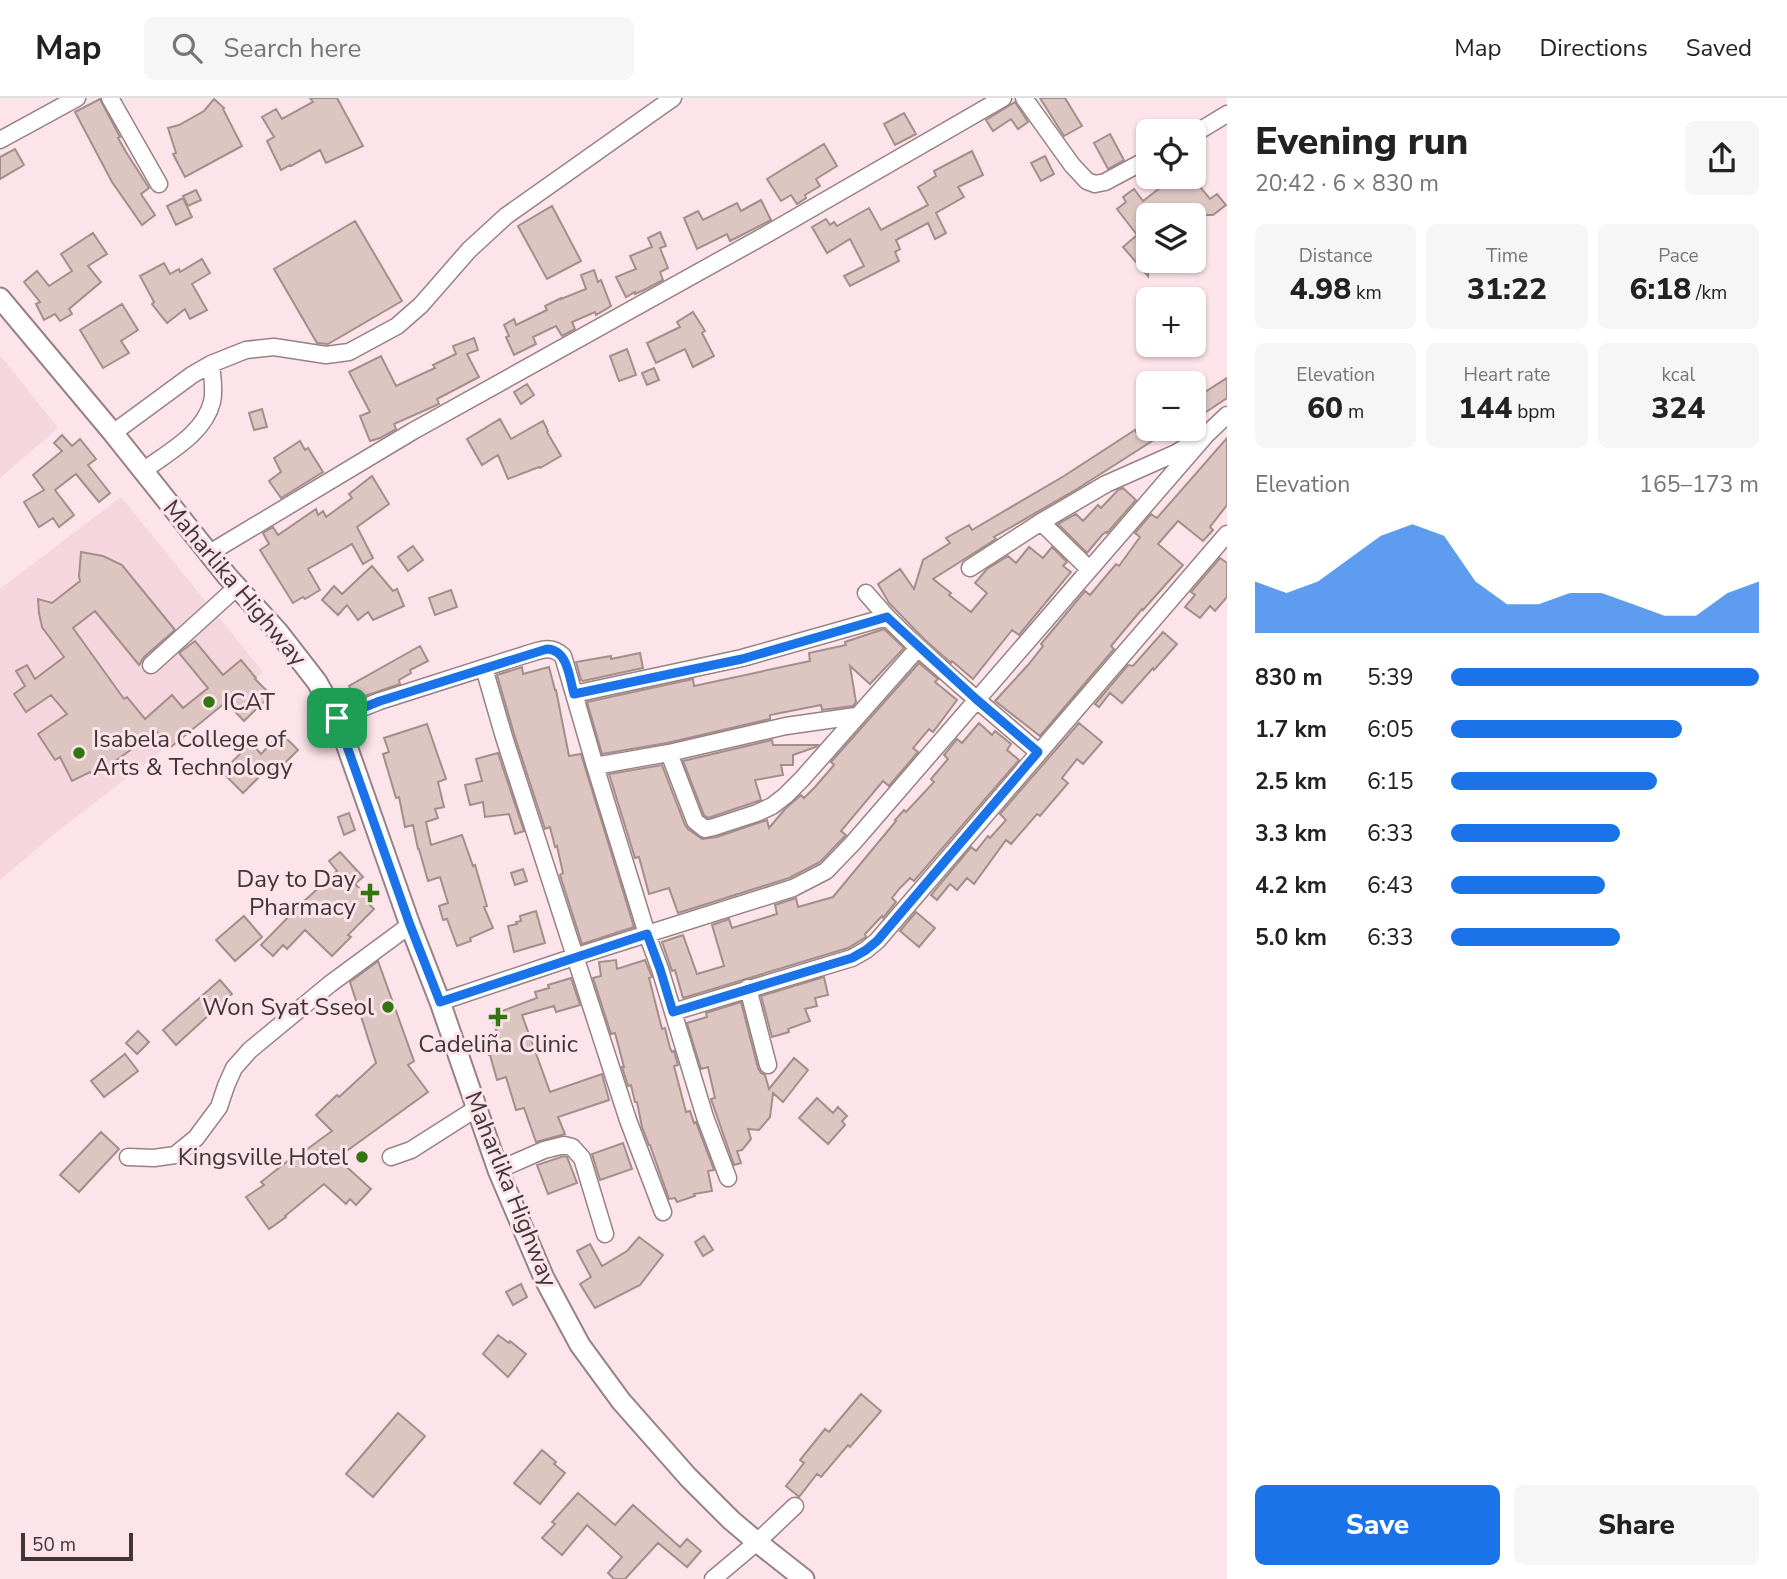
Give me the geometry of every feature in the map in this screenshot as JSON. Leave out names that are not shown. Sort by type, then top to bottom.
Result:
[{"type":"main road","name":"Maharlika Highway","points":[[0,298],[113,433],[208,554],[279,634],[317,682],[337,718],[498,1170],[544,1278],[580,1345],[621,1401],[688,1477],[731,1520],[804,1579]]},
{"type":"street","points":[[0,140],[77,98]]},
{"type":"street","points":[[110,98],[159,184]]},
{"type":"street","points":[[113,433],[191,375],[246,350],[274,347],[326,355],[349,352],[397,326],[421,305],[469,250],[506,216],[673,98]]},
{"type":"street","points":[[208,554],[413,431],[1003,98]]},
{"type":"street","points":[[1024,98],[1072,165],[1087,181],[1095,184],[1105,182],[1136,165]]},
{"type":"street","points":[[1206,127],[1227,114]]},
{"type":"street","points":[[143,471],[193,433],[206,418],[213,393],[211,364]]},
{"type":"street","points":[[1206,435],[1227,415]]},
{"type":"street","points":[[970,568],[1106,484],[1176,453],[1196,441]]},
{"type":"street","points":[[440,1002],[793,888],[826,871],[1201,441]]},
{"type":"street","points":[[1041,522],[1089,569]]},
{"type":"street","points":[[673,1012],[852,958],[866,950],[892,925],[1227,534]]},
{"type":"street","points":[[150,664],[237,587]]},
{"type":"street","points":[[866,593],[918,648],[1038,752]]},
{"type":"street","points":[[574,694],[742,659],[887,617]]},
{"type":"street","points":[[669,753],[695,821],[705,829],[757,813],[772,806],[802,779],[918,648]]},
{"type":"street","points":[[337,718],[380,701],[536,652],[554,650],[563,656],[647,934],[705,1117],[728,1178]]},
{"type":"street","points":[[484,668],[503,737],[574,957],[628,1120],[663,1212]]},
{"type":"street","points":[[595,766],[669,753],[786,726],[856,716]]},
{"type":"street","points":[[128,1157],[154,1158],[175,1155],[196,1138],[219,1107],[234,1068],[250,1050],[330,984],[410,925]]},
{"type":"street","points":[[748,988],[768,1065]]},
{"type":"street","points":[[391,1157],[411,1150],[477,1108]]},
{"type":"street","points":[[498,1170],[544,1150],[564,1145],[572,1147],[582,1158],[605,1234]]},
{"type":"street","points":[[713,1579],[795,1506]]},
{"type":"shaded area","points":[[0,355],[58,428],[0,478]]},
{"type":"shaded area","name":"Isabela College of Arts & Technology","points":[[121,497],[263,672],[53,835],[0,880],[0,589]]},
{"type":"building","points":[[310,98],[337,98],[363,146],[326,163],[320,150],[281,170],[267,141],[274,137],[262,117],[276,109],[282,119],[313,102]]},
{"type":"building","points":[[1040,98],[1065,98],[1082,126],[1064,136]]},
{"type":"building","points":[[100,99],[120,137],[118,138],[149,188],[141,194],[155,215],[142,225],[112,182],[75,112]]},
{"type":"building","points":[[214,99],[224,108],[242,146],[185,177],[173,154],[176,153],[168,128],[204,111]]},
{"type":"building","points":[[1015,102],[1028,122],[1018,129],[1011,119],[993,131],[986,120]]},
{"type":"building","points":[[904,113],[916,134],[895,145],[884,124]]},
{"type":"building","points":[[1110,134],[1124,160],[1108,169],[1094,143]]},
{"type":"building","points":[[824,144],[837,166],[816,179],[820,186],[805,195],[806,198],[797,204],[791,195],[781,201],[767,179]]},
{"type":"building","points":[[15,149],[24,165],[0,179],[0,157]]},
{"type":"building","points":[[972,151],[983,175],[958,187],[964,197],[936,213],[946,233],[935,239],[928,223],[896,240],[900,249],[895,252],[899,261],[850,286],[844,276],[864,266],[850,239],[827,253],[812,227],[826,219],[830,225],[834,222],[837,226],[869,208],[881,230],[928,205],[918,187],[936,176],[934,171]]},
{"type":"building","points":[[1045,156],[1054,174],[1041,181],[1031,163]]},
{"type":"building","points":[[1134,189],[1143,201],[1158,189],[1202,189],[1210,199],[1217,194],[1226,205],[1213,215],[1206,215],[1206,203],[1136,203],[1136,234],[1117,209],[1126,202],[1123,197]]},
{"type":"building","points":[[196,190],[201,200],[188,206],[183,196]]},
{"type":"building","points":[[183,198],[192,217],[176,225],[167,206]]},
{"type":"building","points":[[761,200],[771,220],[730,241],[727,234],[697,249],[684,218],[698,211],[703,220],[737,203],[741,211]]},
{"type":"building","points":[[552,206],[581,261],[547,279],[518,226]]},
{"type":"building","points":[[355,221],[402,301],[328,344],[317,343],[274,269]]},
{"type":"building","points":[[660,232],[666,246],[660,248],[668,268],[660,272],[663,280],[626,297],[616,277],[636,269],[630,256],[652,247],[648,238]]},
{"type":"building","points":[[93,233],[107,254],[88,266],[101,282],[69,309],[72,314],[60,321],[55,314],[44,320],[36,304],[40,302],[24,282],[37,271],[49,286],[72,271],[61,254]]},
{"type":"building","points":[[1136,236],[1136,262],[1123,247]]},
{"type":"building","points":[[202,259],[210,273],[192,284],[207,310],[190,319],[185,309],[167,323],[152,304],[154,302],[140,276],[164,263],[170,274],[179,269],[180,272]]},
{"type":"building","points":[[594,270],[611,306],[596,315],[595,312],[572,322],[575,329],[562,336],[556,326],[533,337],[536,344],[514,355],[504,325],[514,319],[516,325],[547,310],[545,306],[586,289],[581,275]]},
{"type":"building","points":[[122,304],[138,330],[121,341],[129,353],[103,368],[80,330]]},
{"type":"building","points":[[693,312],[705,331],[702,333],[714,356],[693,367],[685,349],[656,363],[647,343],[680,327],[677,322]]},
{"type":"building","points":[[474,338],[478,350],[467,354],[479,377],[437,399],[439,404],[394,424],[396,429],[370,441],[360,416],[370,412],[349,372],[381,356],[396,386],[435,368],[433,365],[456,354],[453,346]]},
{"type":"building","points":[[627,349],[636,375],[619,381],[610,356]]},
{"type":"building","points":[[654,368],[659,380],[647,385],[642,373]]},
{"type":"building","points":[[1227,378],[1227,398],[1206,412],[1206,391]]},
{"type":"building","points":[[527,384],[534,395],[521,404],[514,392]]},
{"type":"building","points":[[262,409],[267,427],[254,430],[249,413]]},
{"type":"building","points":[[500,419],[511,439],[543,421],[561,456],[540,468],[508,479],[498,455],[482,465],[467,439]]},
{"type":"building","points":[[1135,430],[1136,441],[1152,441],[994,537],[996,539],[933,579],[971,612],[987,593],[975,583],[987,569],[1008,556],[1016,563],[1029,547],[1043,558],[1052,547],[1067,562],[1063,566],[1071,572],[1019,635],[1012,630],[973,679],[925,640],[889,603],[878,584],[900,569],[914,589],[923,560],[950,543],[946,538],[969,525],[972,530]]},
{"type":"building","points":[[62,435],[72,446],[80,439],[96,459],[88,465],[110,493],[99,502],[76,474],[55,490],[74,515],[59,527],[53,518],[39,527],[24,502],[44,490],[33,475],[62,451],[54,443]]},
{"type":"building","points":[[1227,438],[1227,505],[1210,527],[1213,530],[1203,541],[1178,521],[1158,544],[1183,565],[1111,646],[1114,649],[1040,736],[995,701],[1028,665],[1043,646],[1041,644],[1085,591],[1090,595],[1116,564],[1119,566],[1140,537],[1135,533],[1151,514],[1157,518]]},
{"type":"building","points":[[300,441],[305,450],[308,448],[323,472],[281,498],[269,481],[281,472],[274,458]]},
{"type":"building","points":[[372,476],[389,504],[357,527],[373,558],[363,564],[352,544],[308,569],[320,590],[293,603],[260,550],[269,544],[263,533],[273,527],[278,535],[316,509],[318,515],[323,511],[326,517],[352,498],[349,494]]},
{"type":"building","points":[[1123,488],[1136,500],[1087,553],[1058,524],[1076,514],[1083,521],[1098,505],[1101,508]]},
{"type":"building","points":[[413,546],[423,560],[408,571],[398,557]]},
{"type":"building","points":[[81,552],[103,556],[122,565],[175,630],[144,657],[139,665],[95,611],[73,628],[124,699],[127,697],[145,719],[172,695],[183,708],[208,688],[179,653],[195,641],[223,675],[241,660],[271,695],[244,721],[226,702],[171,747],[156,731],[94,777],[90,772],[72,781],[60,757],[55,760],[38,734],[67,714],[51,695],[26,712],[14,694],[25,686],[16,671],[27,665],[35,679],[64,657],[42,627],[38,599],[52,603],[80,581]]},
{"type":"building","points":[[1220,558],[1227,563],[1227,597],[1215,611],[1210,606],[1200,618],[1185,607],[1195,595],[1191,592]]},
{"type":"building","points":[[372,566],[393,591],[397,589],[404,606],[373,620],[368,612],[358,620],[347,605],[338,615],[322,600],[334,586],[342,594]]},
{"type":"building","points":[[451,590],[457,607],[435,615],[429,598]]},
{"type":"building","points":[[884,629],[904,648],[870,684],[850,666],[856,702],[853,706],[822,710],[821,705],[770,715],[770,719],[667,743],[602,754],[587,702],[693,679],[694,686],[810,661],[809,653],[846,645],[845,642]]},
{"type":"building","points":[[1163,632],[1177,644],[1154,670],[1153,668],[1122,703],[1110,693],[1099,707],[1095,704],[1128,665],[1133,666]]},
{"type":"building","points":[[420,646],[428,661],[410,670],[411,673],[399,680],[400,684],[356,699],[349,686]]},
{"type":"building","points":[[640,653],[643,668],[581,680],[576,662]]},
{"type":"building","points":[[919,663],[938,679],[935,682],[957,700],[933,732],[929,729],[913,748],[918,752],[889,786],[883,781],[841,831],[846,835],[820,862],[789,878],[678,913],[669,888],[649,894],[639,857],[635,858],[609,774],[662,765],[685,825],[702,839],[717,837],[767,820],[769,828],[785,809],[801,795],[804,798],[815,787],[834,765],[831,762]]},
{"type":"building","points":[[522,667],[523,674],[549,667],[569,756],[581,754],[634,927],[582,944],[560,875],[563,873],[557,846],[555,847],[550,827],[545,829],[497,675]]},
{"type":"building","points":[[979,723],[992,735],[995,731],[1011,744],[1007,750],[1019,760],[914,881],[910,878],[900,888],[892,898],[896,902],[865,934],[866,937],[848,948],[683,998],[675,970],[672,971],[662,942],[683,935],[697,974],[724,966],[712,925],[729,919],[732,928],[777,914],[775,905],[796,898],[798,907],[833,897],[895,820],[934,782],[931,779],[948,759],[944,755],[957,739],[962,743]]},
{"type":"building","points":[[1079,723],[1102,742],[1083,764],[1077,759],[1062,778],[1068,783],[1011,844],[1006,840],[974,884],[967,878],[957,890],[950,884],[937,900],[931,895],[971,847],[976,851],[1006,820],[1000,814]]},
{"type":"building","points":[[427,724],[446,779],[438,782],[444,807],[435,809],[438,818],[426,822],[431,845],[462,835],[473,866],[475,865],[487,906],[484,907],[493,928],[457,946],[439,906],[448,903],[440,877],[428,881],[413,825],[405,827],[399,797],[396,798],[383,754],[389,752],[384,738]]},
{"type":"building","points":[[281,733],[298,750],[275,773],[269,767],[243,793],[222,772],[251,743],[261,754]]},
{"type":"building","points":[[772,740],[773,745],[818,745],[793,755],[793,765],[781,765],[783,775],[755,780],[761,800],[708,818],[704,815],[683,761]]},
{"type":"building","points":[[498,753],[524,831],[515,834],[509,814],[485,817],[483,802],[470,805],[465,785],[482,781],[476,759]]},
{"type":"building","points":[[349,813],[355,830],[344,835],[338,817]]},
{"type":"building","points":[[340,852],[363,877],[355,884],[372,901],[369,904],[374,909],[332,956],[305,930],[287,949],[283,945],[273,956],[261,945],[337,871],[329,861]]},
{"type":"building","points":[[523,869],[527,881],[515,885],[511,873]]},
{"type":"building","points":[[536,911],[545,943],[514,952],[508,926],[521,921],[520,916]]},
{"type":"building","points":[[916,912],[935,928],[919,947],[900,931]]},
{"type":"building","points":[[244,916],[262,937],[235,961],[216,940]]},
{"type":"building","points":[[616,960],[617,969],[645,960],[652,977],[649,978],[662,1029],[665,1028],[678,1065],[674,1066],[686,1112],[690,1111],[694,1123],[696,1122],[714,1170],[708,1171],[712,1191],[694,1194],[695,1196],[677,1202],[675,1198],[669,1199],[642,1127],[631,1085],[628,1086],[615,1033],[611,1034],[593,978],[601,976],[599,962]]},
{"type":"building","points":[[378,961],[414,1061],[408,1065],[428,1092],[337,1158],[371,1189],[356,1205],[350,1199],[346,1204],[324,1184],[269,1229],[246,1197],[264,1185],[261,1182],[294,1156],[295,1158],[332,1131],[316,1115],[376,1063],[350,982]]},
{"type":"building","points":[[824,977],[828,995],[815,998],[817,1006],[805,1009],[810,1021],[772,1037],[761,996]]},
{"type":"building","points":[[571,978],[580,1005],[556,1012],[554,1006],[522,1015],[550,1092],[602,1074],[609,1100],[558,1117],[565,1134],[536,1142],[524,1108],[516,1110],[506,1077],[497,1080],[486,1036],[497,1033],[491,1015],[537,998],[535,992]]},
{"type":"building","points":[[220,980],[232,994],[176,1045],[163,1030]]},
{"type":"building","points":[[741,1002],[758,1068],[765,1075],[769,1089],[794,1058],[808,1070],[783,1102],[773,1093],[770,1117],[759,1130],[748,1129],[751,1139],[742,1150],[737,1151],[741,1163],[734,1165],[711,1099],[715,1098],[708,1067],[701,1069],[687,1023],[707,1017],[706,1013]]},
{"type":"building","points":[[138,1031],[149,1042],[137,1054],[126,1043]]},
{"type":"building","points":[[125,1054],[138,1071],[104,1097],[91,1081]]},
{"type":"building","points":[[817,1098],[833,1113],[838,1107],[847,1116],[842,1121],[845,1125],[828,1144],[799,1118]]},
{"type":"building","points":[[101,1132],[119,1149],[79,1192],[60,1175]]},
{"type":"building","points":[[623,1143],[632,1169],[600,1180],[592,1154]]},
{"type":"building","points":[[567,1157],[577,1183],[548,1194],[537,1165]]},
{"type":"building","points":[[704,1236],[713,1250],[703,1256],[695,1242]]},
{"type":"building","points":[[639,1237],[663,1255],[640,1285],[595,1308],[580,1284],[591,1277],[577,1251],[590,1244],[602,1266],[627,1251]]},
{"type":"building","points":[[521,1284],[527,1297],[513,1305],[506,1292]]},
{"type":"building","points":[[498,1335],[526,1354],[508,1377],[483,1354]]},
{"type":"building","points":[[861,1394],[881,1411],[821,1477],[817,1474],[799,1497],[786,1486],[804,1463],[800,1460],[825,1429],[829,1432]]},
{"type":"building","points":[[398,1413],[425,1436],[373,1497],[346,1474]]},
{"type":"building","points":[[542,1450],[565,1473],[540,1504],[514,1483]]},
{"type":"building","points":[[578,1493],[615,1525],[633,1505],[680,1547],[687,1539],[701,1551],[687,1567],[658,1543],[625,1579],[614,1579],[608,1573],[622,1557],[587,1525],[562,1555],[542,1538],[555,1524],[552,1522]]},
{"type":"place","name":"ICAT","points":[[209,702]]},
{"type":"place","name":"Isabela College of Arts & Technology","points":[[79,753]]},
{"type":"place","name":"Day to Day Pharmacy","points":[[370,893]]},
{"type":"place","name":"Won Syat Sseol","points":[[388,1007]]},
{"type":"place","name":"Cadeliña Clinic","points":[[498,1017]]},
{"type":"place","name":"Kingsville Hotel","points":[[362,1157]]},
{"type":"route","points":[[887,617],[918,648],[1038,752],[892,925],[877,941],[852,958],[673,1012],[647,934],[440,1002],[337,718],[380,701],[547,649],[563,656],[574,694],[742,659],[887,617]]}]
